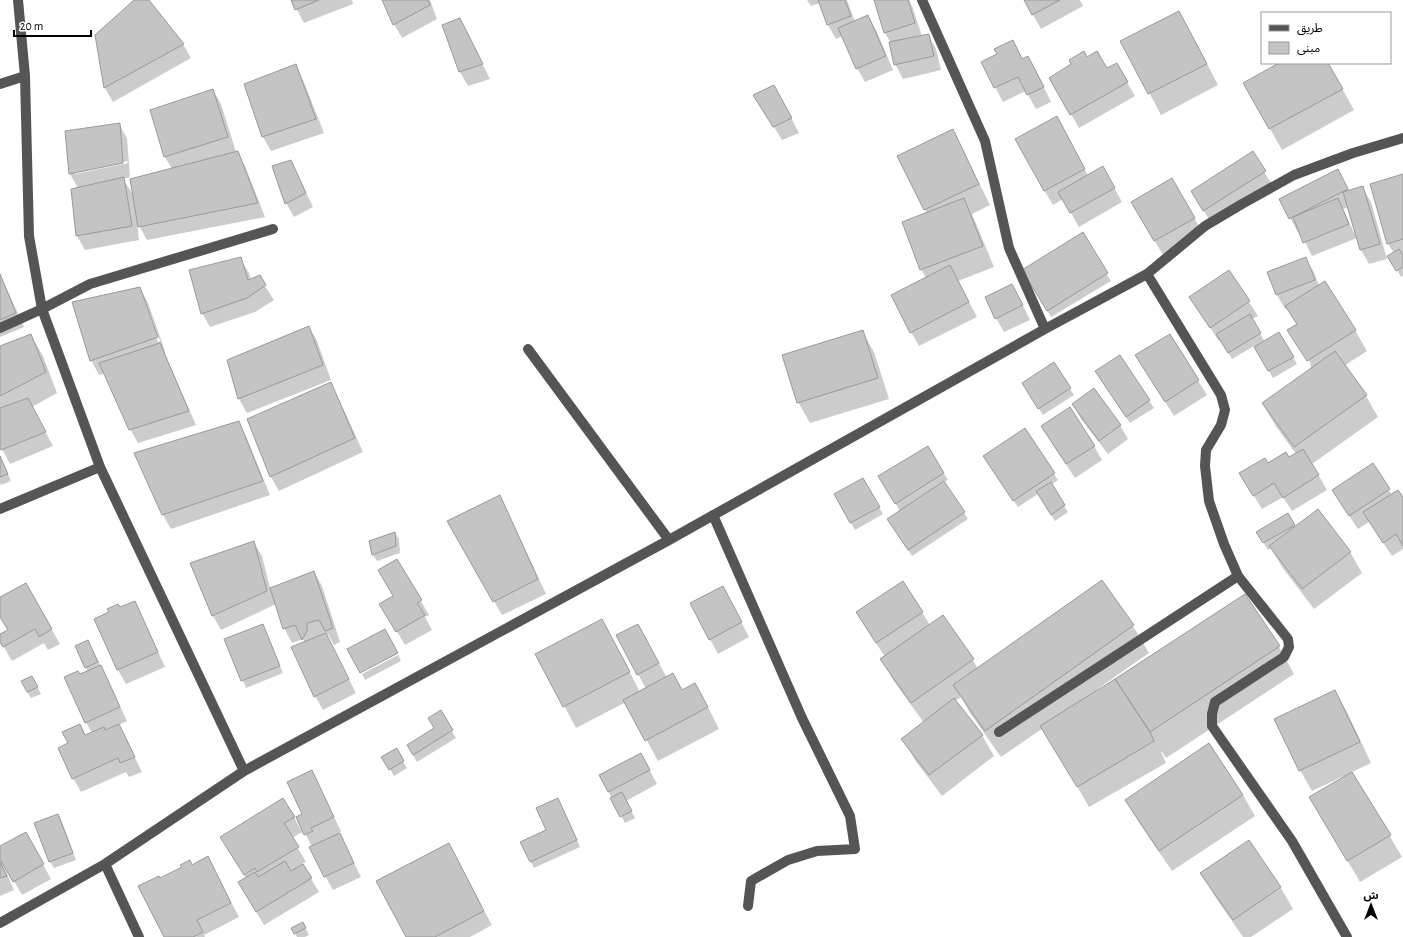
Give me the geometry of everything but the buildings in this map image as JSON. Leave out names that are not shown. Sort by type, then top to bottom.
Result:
[{"type":"street","points":[[18,0],[25,76],[29,236],[42,309],[100,467],[244,771]]},
{"type":"street","points":[[922,0],[985,141],[1009,248],[1045,329]]},
{"type":"street","points":[[0,84],[25,76]]},
{"type":"street","points":[[0,923],[105,864],[244,771],[669,540],[1045,329],[1147,274],[1205,226],[1294,175],[1353,153],[1403,138]]},
{"type":"street","points":[[0,328],[42,309],[90,284],[274,229]]},
{"type":"street","points":[[1147,274],[1221,395],[1225,410],[1221,424],[1206,450],[1205,466],[1209,501],[1224,544],[1238,576],[1288,639],[1289,647],[1284,657],[1215,702],[1212,714],[1212,726],[1292,841],[1347,937]]},
{"type":"street","points":[[528,349],[669,540]]},
{"type":"street","points":[[0,510],[100,467]]},
{"type":"street","points":[[713,515],[802,718],[850,816],[855,849],[818,851],[788,860],[751,881],[748,906]]},
{"type":"street","points":[[999,732],[1238,576]]},
{"type":"street","points":[[105,864],[139,937]]}]
